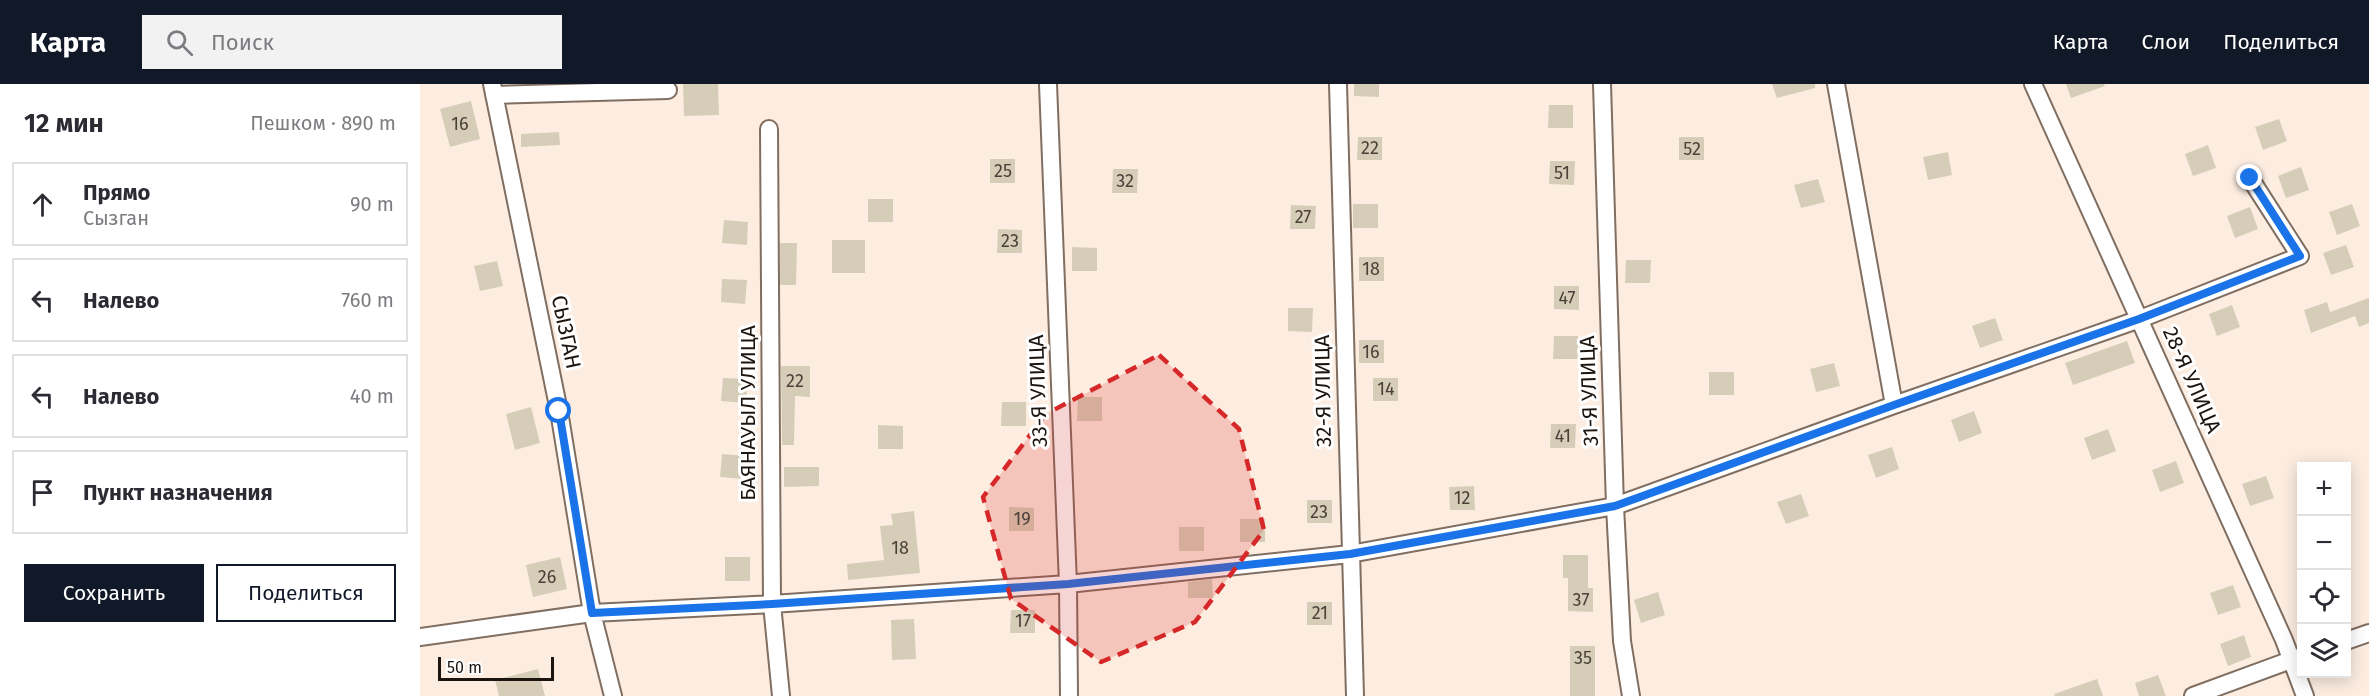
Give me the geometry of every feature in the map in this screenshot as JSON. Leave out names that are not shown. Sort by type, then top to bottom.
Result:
[{"type":"street","name":"33-Я УЛИЦА","points":[[1048,84],[1068,584],[1069,696]]},
{"type":"street","name":"32-Я УЛИЦА","points":[[1338,84],[1355,696]]},
{"type":"street","name":"31-Я УЛИЦА","points":[[1602,84],[1615,506],[1622,641],[1631,696]]},
{"type":"street","points":[[1836,84],[1894,405]]},
{"type":"street","name":"28-Я УЛИЦА","points":[[2032,84],[2284,640],[2296,658],[2305,696]]},
{"type":"street","points":[[493,89],[668,90]]},
{"type":"street","name":"СЫЗГАН","points":[[493,89],[559,411],[592,613],[613,696]]},
{"type":"street","name":"БАЯНАУЫЛ УЛИЦА","points":[[769,129],[772,604],[781,696]]},
{"type":"street","points":[[420,637],[592,613],[772,604],[1068,584],[1350,554],[1615,506],[2139,319],[2300,256],[2250,178]]},
{"type":"street","points":[[2351,639],[2369,633]]},
{"type":"street","points":[[2193,696],[2296,658]]},
{"type":"highlighted area","points":[[1159,355],[1239,429],[1264,530],[1195,622],[1101,662],[1011,599],[983,497],[1046,414]]},
{"type":"building","points":[[683,84],[718,84],[719,115],[684,116]]},
{"type":"building","points":[[1354,84],[1379,84],[1379,97],[1354,96]]},
{"type":"building","points":[[1772,84],[1815,84],[1815,88],[1777,98]]},
{"type":"building","points":[[2066,84],[2104,84],[2105,86],[2071,98]]},
{"type":"building","points":[[471,101],[480,139],[450,147],[440,109]]},
{"type":"building","points":[[1549,105],[1573,105],[1573,128],[1548,128]]},
{"type":"building","points":[[2279,119],[2287,141],[2263,150],[2255,127]]},
{"type":"building","points":[[559,132],[560,145],[521,147],[521,134]]},
{"type":"building","points":[[1358,137],[1382,137],[1382,160],[1357,160]]},
{"type":"building","points":[[1679,137],[1704,137],[1704,160],[1679,160]]},
{"type":"building","points":[[2208,145],[2216,168],[2193,176],[2185,154]]},
{"type":"building","points":[[1948,152],[1952,175],[1928,180],[1923,157]]},
{"type":"building","points":[[990,159],[1015,159],[1015,183],[990,183]]},
{"type":"building","points":[[1550,161],[1575,161],[1574,185],[1549,184]]},
{"type":"building","points":[[2301,167],[2309,190],[2286,198],[2278,176]]},
{"type":"building","points":[[1113,169],[1138,169],[1137,193],[1112,193]]},
{"type":"building","points":[[1818,179],[1825,202],[1801,208],[1794,185]]},
{"type":"building","points":[[868,199],[893,199],[893,222],[868,222]]},
{"type":"building","points":[[1353,204],[1378,204],[1378,228],[1353,228]]},
{"type":"building","points":[[2352,204],[2360,226],[2337,235],[2329,212]]},
{"type":"building","points":[[1291,205],[1316,206],[1315,229],[1290,229]]},
{"type":"building","points":[[2250,207],[2258,229],[2235,238],[2227,216]]},
{"type":"building","points":[[724,220],[748,222],[747,245],[722,243]]},
{"type":"building","points":[[998,229],[1022,230],[1022,253],[997,253]]},
{"type":"building","points":[[832,240],[865,240],[865,273],[832,273]]},
{"type":"building","points":[[780,243],[797,243],[796,285],[780,285]]},
{"type":"building","points":[[2346,245],[2354,267],[2331,275],[2323,253]]},
{"type":"building","points":[[1072,247],[1097,248],[1097,271],[1072,271]]},
{"type":"building","points":[[1359,257],[1384,257],[1384,281],[1359,281]]},
{"type":"building","points":[[1626,260],[1651,260],[1650,283],[1625,283]]},
{"type":"building","points":[[497,261],[503,286],[480,291],[474,266]]},
{"type":"building","points":[[722,279],[747,280],[745,304],[721,302]]},
{"type":"building","points":[[1554,286],[1579,286],[1579,310],[1554,309]]},
{"type":"building","points":[[2369,298],[2369,323],[2359,327],[2355,316],[2311,333],[2304,310],[2327,302],[2330,312]]},
{"type":"building","points":[[2232,305],[2240,327],[2217,336],[2209,314]]},
{"type":"building","points":[[1288,308],[1313,308],[1312,332],[1288,331]]},
{"type":"building","points":[[1995,318],[2003,340],[1980,348],[1972,326]]},
{"type":"building","points":[[1554,336],[1578,336],[1578,359],[1553,359]]},
{"type":"building","points":[[1359,340],[1384,340],[1384,363],[1359,363]]},
{"type":"building","points":[[2127,341],[2135,363],[2073,385],[2065,363]]},
{"type":"building","points":[[1834,363],[1840,386],[1816,392],[1810,369]]},
{"type":"building","points":[[781,366],[810,366],[810,397],[795,396],[794,445],[782,445]]},
{"type":"building","points":[[1709,372],[1734,372],[1734,395],[1709,395]]},
{"type":"building","points":[[723,378],[748,379],[746,403],[721,401]]},
{"type":"building","points":[[1373,378],[1398,378],[1398,401],[1373,401]]},
{"type":"building","points":[[1078,397],[1102,397],[1102,421],[1077,421]]},
{"type":"building","points":[[1002,402],[1026,402],[1026,426],[1001,426]]},
{"type":"building","points":[[531,407],[540,443],[515,450],[506,414]]},
{"type":"building","points":[[1974,411],[1982,433],[1959,442],[1951,420]]},
{"type":"building","points":[[1551,424],[1576,424],[1575,448],[1550,448]]},
{"type":"building","points":[[878,425],[903,426],[903,449],[878,449]]},
{"type":"building","points":[[2108,429],[2116,451],[2092,460],[2084,438]]},
{"type":"building","points":[[1892,447],[1899,469],[1876,478],[1868,455]]},
{"type":"building","points":[[722,454],[747,456],[745,479],[720,477]]},
{"type":"building","points":[[2176,461],[2184,483],[2160,492],[2152,470]]},
{"type":"building","points":[[784,467],[819,467],[819,486],[784,487]]},
{"type":"building","points":[[2266,476],[2274,498],[2250,506],[2242,484]]},
{"type":"building","points":[[1474,486],[1475,510],[1450,510],[1449,487]]},
{"type":"building","points":[[1801,494],[1809,516],[1786,524],[1777,502]]},
{"type":"building","points":[[1307,500],[1332,500],[1332,523],[1307,523]]},
{"type":"building","points":[[1009,507],[1034,508],[1034,531],[1009,531]]},
{"type":"building","points":[[914,511],[920,573],[848,580],[847,564],[884,560],[880,526],[893,525],[891,514]]},
{"type":"building","points":[[1240,519],[1265,519],[1265,542],[1240,542]]},
{"type":"building","points":[[1179,527],[1204,527],[1204,551],[1179,551]]},
{"type":"building","points":[[1563,555],[1588,555],[1588,588],[1593,588],[1593,612],[1568,611],[1568,578],[1563,578]]},
{"type":"building","points":[[560,557],[567,589],[533,597],[526,565]]},
{"type":"building","points":[[725,557],[750,557],[750,581],[725,581]]},
{"type":"building","points":[[1212,579],[1213,598],[1188,598],[1188,582]]},
{"type":"building","points":[[2233,585],[2241,607],[2218,615],[2210,593]]},
{"type":"building","points":[[1658,592],[1665,615],[1641,623],[1634,600]]},
{"type":"building","points":[[1307,602],[1332,602],[1332,625],[1307,625]]},
{"type":"building","points":[[1011,610],[1035,610],[1035,633],[1010,633]]},
{"type":"building","points":[[914,619],[916,659],[892,660],[891,620]]},
{"type":"building","points":[[2244,635],[2251,657],[2228,666],[2220,644]]},
{"type":"building","points":[[1570,646],[1595,646],[1595,696],[1570,696]]},
{"type":"building","points":[[538,669],[545,696],[499,696],[495,680]]},
{"type":"building","points":[[2158,675],[2166,696],[2139,696],[2135,683]]},
{"type":"building","points":[[2097,679],[2103,696],[2055,696],[2054,694]]},
{"type":"route","points":[[559,411],[592,613],[772,604],[1068,584],[1350,554],[1615,506],[2139,319],[2300,256],[2250,178]]}]
